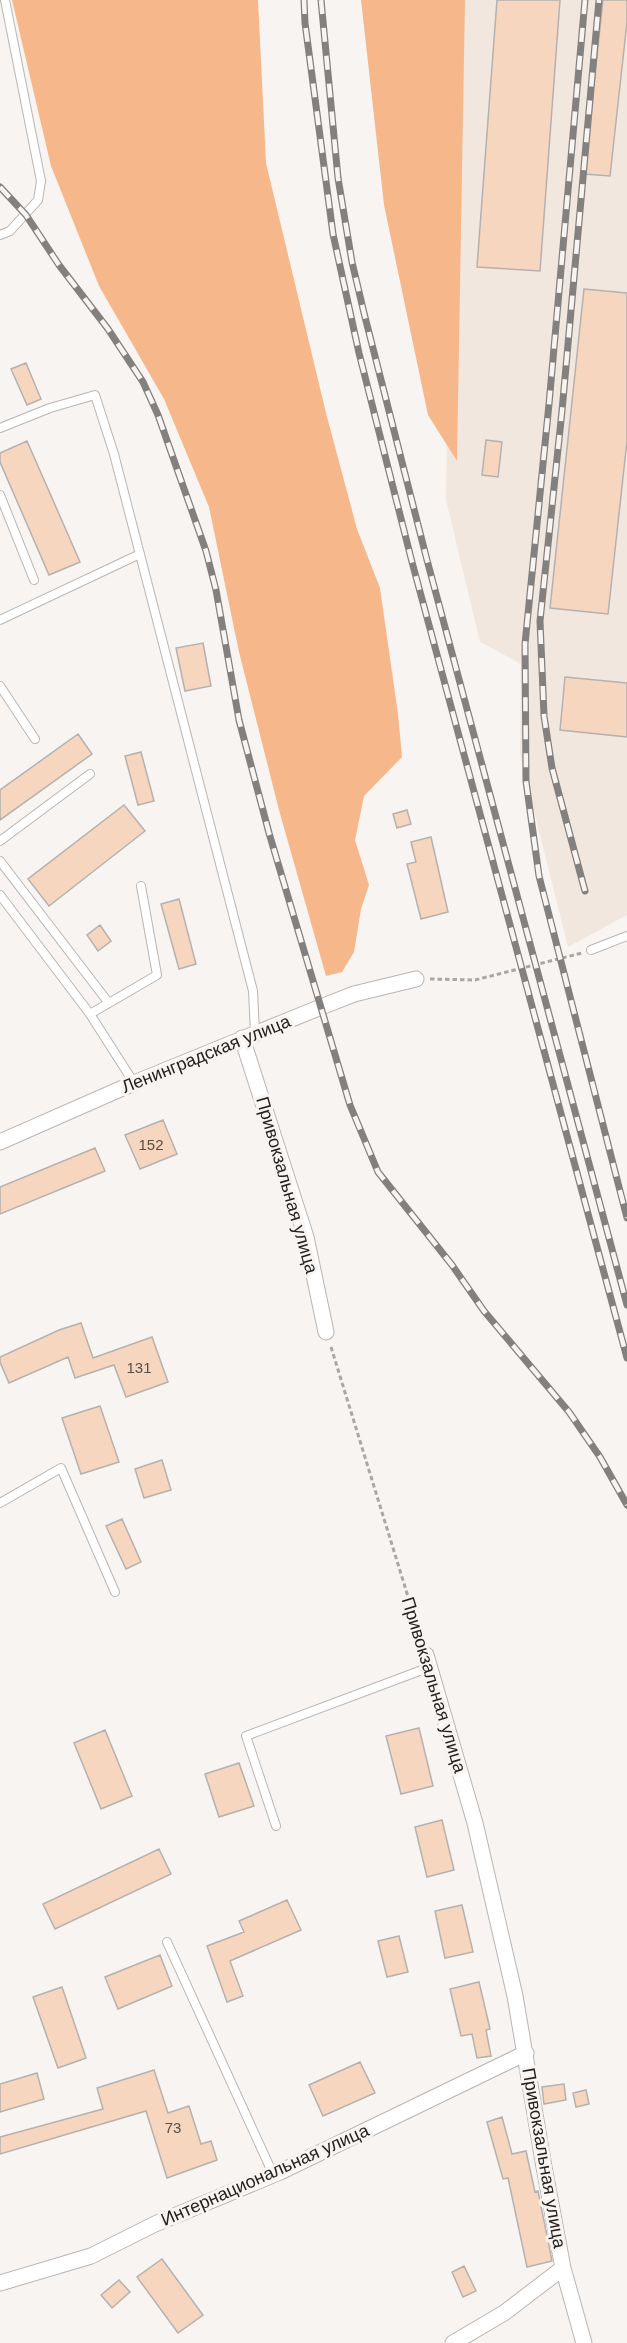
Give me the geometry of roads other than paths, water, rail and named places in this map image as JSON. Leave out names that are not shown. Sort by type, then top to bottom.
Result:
[{"type":"street","name":"Ленинградская улица","points":[[0,1142],[249,1035],[354,994],[416,979]]},
{"type":"street","name":"Привокзальная улица","points":[[249,1035],[306,1237],[326,1332]]},
{"type":"street","name":"Привокзальная улица","points":[[428,1661],[475,1823],[515,1995],[563,2268],[584,2343]]},
{"type":"street","name":"Интернациональная улица","points":[[0,2283],[92,2256],[155,2224],[273,2174],[526,2053]]},
{"type":"street","points":[[453,2343],[504,2313],[563,2268]]},
{"type":"lane","points":[[0,235],[10,231],[38,200],[41,181],[5,0]]},
{"type":"lane","points":[[0,428],[50,408],[95,395],[114,454],[253,992],[249,1035]]},
{"type":"lane","points":[[0,495],[34,579]]},
{"type":"lane","points":[[0,620],[140,554]]},
{"type":"lane","points":[[0,686],[36,739]]},
{"type":"lane","points":[[0,841],[90,774]]},
{"type":"lane","points":[[0,861],[108,1002]]},
{"type":"lane","points":[[90,1014],[157,975],[141,886]]},
{"type":"lane","points":[[0,895],[90,1014],[134,1083]]},
{"type":"lane","points":[[591,950],[627,936]]},
{"type":"lane","points":[[0,1503],[61,1468],[115,1592]]},
{"type":"lane","points":[[276,1826],[246,1736],[428,1661]]},
{"type":"lane","points":[[167,1942],[273,2174]]},
{"type":"railway","points":[[304,0],[305,23],[333,234],[359,353],[412,562],[627,1358]]},
{"type":"railway","points":[[321,0],[338,178],[352,262],[427,560],[627,1305]]},
{"type":"railway","points":[[585,0],[525,644],[526,781],[539,876],[627,1218]]},
{"type":"railway","points":[[585,891],[552,768],[544,716],[540,621],[562,411],[599,0]]},
{"type":"railway","points":[[0,187],[26,215],[59,265],[108,329],[143,382],[158,415],[206,551],[216,590],[239,720],[269,833],[350,1105],[378,1172],[452,1265],[484,1311],[569,1412],[600,1457],[627,1505]]}]
